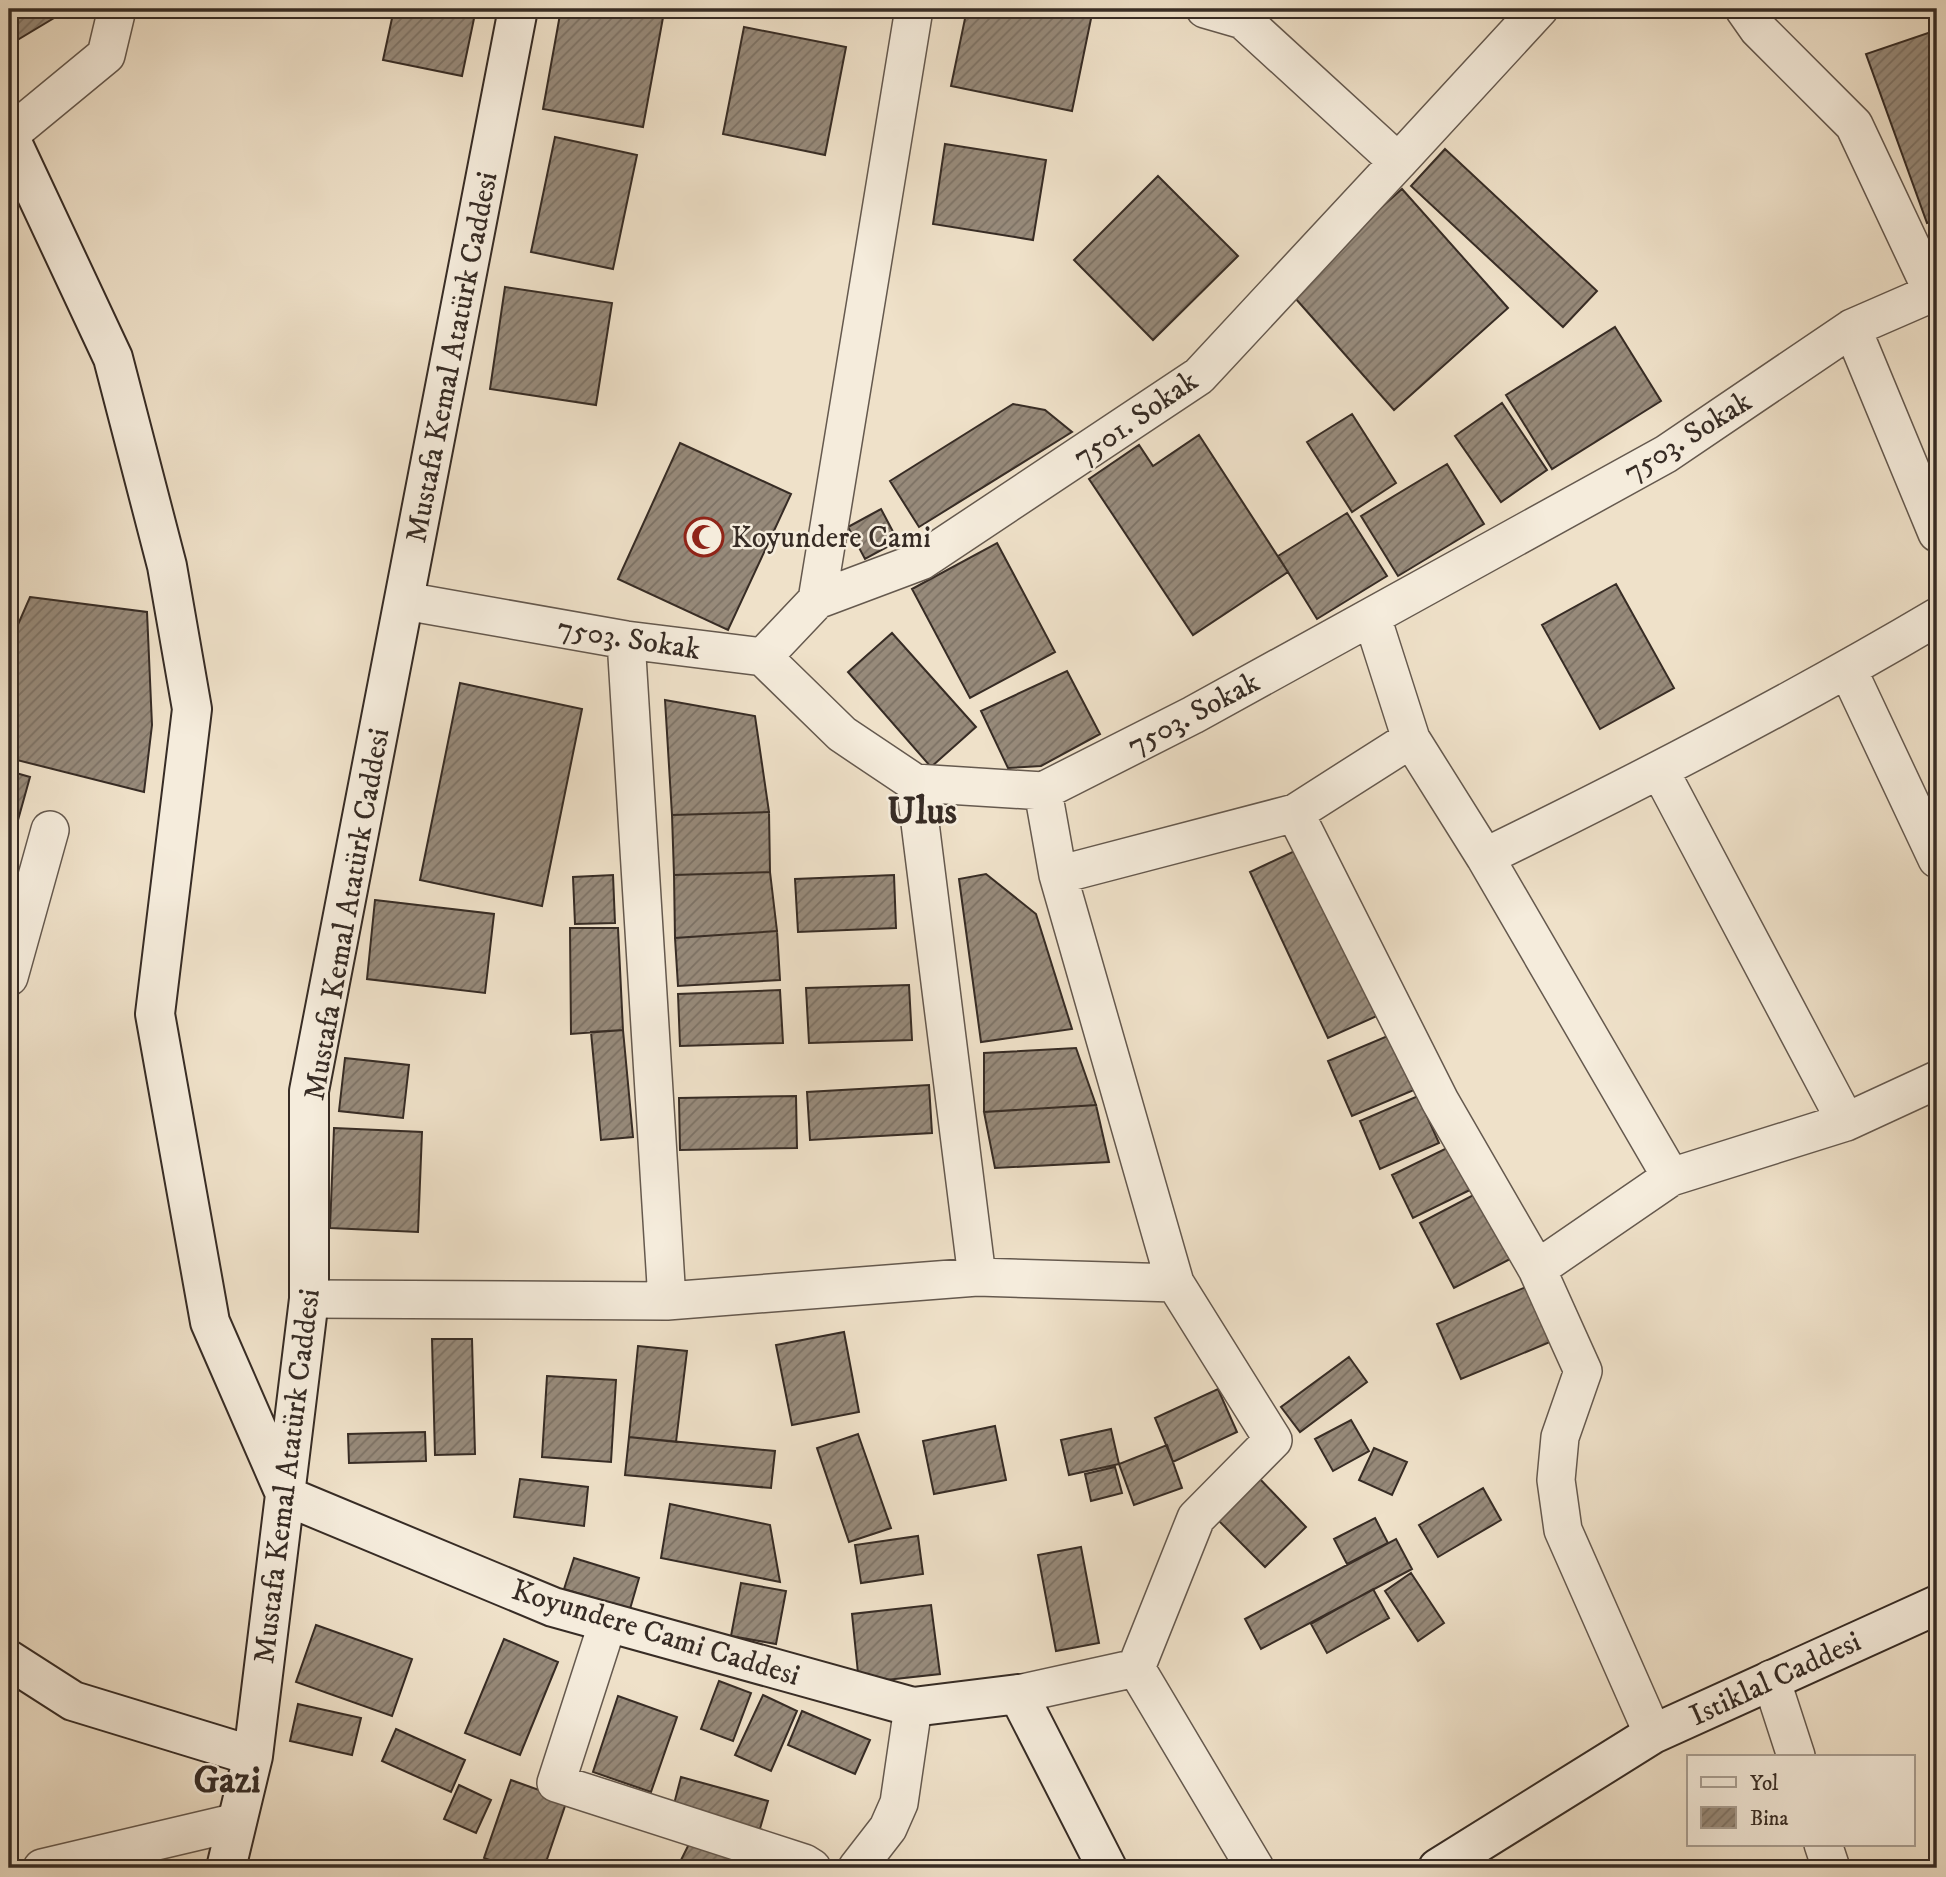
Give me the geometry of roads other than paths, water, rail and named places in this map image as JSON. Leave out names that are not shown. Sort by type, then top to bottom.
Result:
[{"type":"street","points":[[117,9],[106,55],[9,135],[113,358],[167,566],[192,709],[155,1014],[209,1322],[286,1496]]},
{"type":"street","name":"Mustafa Kemal Atatürk Caddesi","points":[[226,1868],[253,1756],[309,1299],[309,1091],[518,9]]},
{"type":"street","points":[[914,9],[817,600],[763,657],[842,734],[915,783],[1043,791],[1058,875],[1175,1283],[1273,1440],[1196,1518],[1136,1668]]},
{"type":"street","points":[[1205,9],[1243,20],[1398,162]]},
{"type":"street","name":"7501. Sokak","points":[[817,600],[921,561],[1199,376],[1539,9]]},
{"type":"street","points":[[1745,9],[1758,29],[1854,125],[1935,292]]},
{"type":"street","name":"7503. Sokak","points":[[1043,791],[1193,715],[1666,454],[1852,328],[1935,292]]},
{"type":"street","points":[[1852,328],[1937,533]]},
{"type":"street","name":"7503. Sokak","points":[[405,601],[626,640],[763,657]]},
{"type":"street","points":[[1372,617],[1411,739],[1485,857],[1671,1177]]},
{"type":"street","points":[[1485,857],[1660,771],[1848,670],[1937,617]]},
{"type":"street","points":[[626,640],[667,1301]]},
{"type":"street","points":[[1848,670],[1937,859]]},
{"type":"street","points":[[1058,875],[1295,813],[1411,739]]},
{"type":"street","points":[[1660,771],[1846,1122]]},
{"type":"street","points":[[915,783],[977,1278]]},
{"type":"street","points":[[1295,813],[1440,1101],[1537,1269],[1583,1371],[1560,1437],[1556,1480],[1563,1530],[1653,1734]]},
{"type":"street","points":[[9,976],[50,830]]},
{"type":"street","points":[[1537,1269],[1671,1177],[1846,1122],[1937,1080]]},
{"type":"street","points":[[309,1299],[667,1301],[977,1278],[1175,1283]]},
{"type":"street","name":"Koyundere Cami Caddesi","points":[[286,1496],[553,1606],[913,1707]]},
{"type":"street","name":"Istiklal Caddesi","points":[[1438,1868],[1653,1734],[1937,1605]]},
{"type":"street","points":[[608,1622],[556,1783],[804,1863],[812,1868]]},
{"type":"street","points":[[9,1660],[73,1701],[253,1756]]},
{"type":"street","points":[[857,1868],[888,1828],[899,1803],[913,1707],[1018,1693],[1136,1668]]},
{"type":"street","points":[[1136,1668],[1255,1868]]},
{"type":"street","points":[[1771,1679],[1796,1755]]},
{"type":"street","points":[[1018,1693],[1107,1868]]},
{"type":"street","points":[[42,1868],[237,1822]]},
{"type":"street","points":[[1824,1846],[1831,1868]]},
{"type":"place","name":"Koyundere Cami","points":[[704,537]]},
{"type":"district","name":"Ulus","points":[[922,810]]},
{"type":"district","name":"Gazi","points":[[227,1779]]}]
